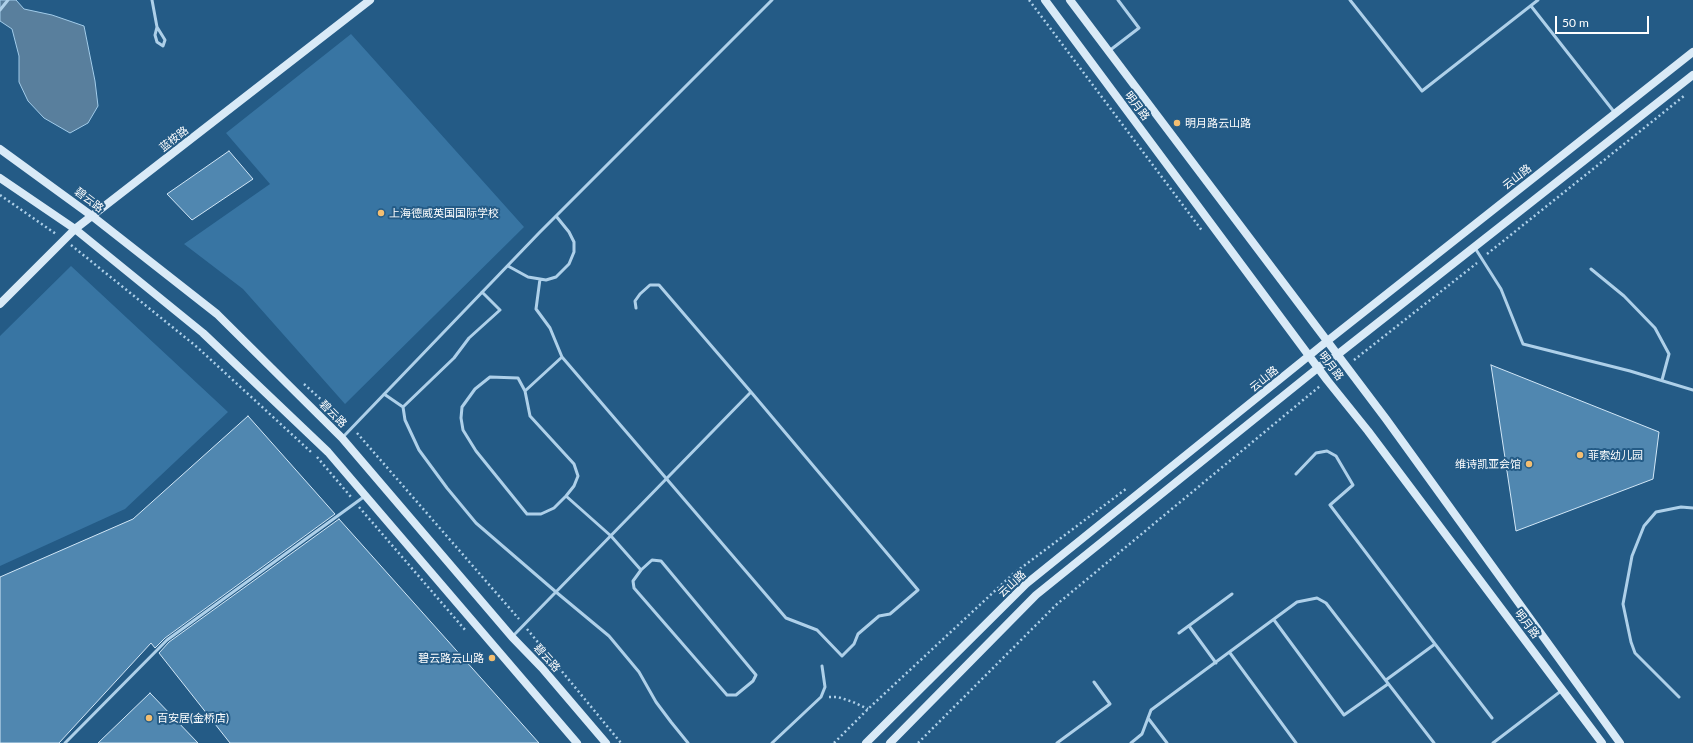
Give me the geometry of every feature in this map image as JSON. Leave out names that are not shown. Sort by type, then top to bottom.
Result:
[{"type":"street","name":"蓝桉路","points":[[0,304],[75,229],[370,0]]},
{"type":"street","name":"明月路","points":[[1045,0],[1319,367],[1327,380],[1372,437],[1602,743]]},
{"type":"street","name":"明月路","points":[[1070,0],[1326,342],[1386,419],[1620,743]]},
{"type":"street","name":"云山路","points":[[866,743],[1026,584],[1326,342],[1693,52]]},
{"type":"street","points":[[890,743],[1036,595],[1319,367],[1337,355],[1693,75]]},
{"type":"street","name":"碧云路","points":[[0,149],[92,216],[217,314],[342,438],[512,637],[542,668],[606,743]]},
{"type":"street","points":[[0,178],[75,229],[203,334],[328,452],[577,743]]},
{"type":"lane","points":[[0,10],[8,0]]},
{"type":"lane","points":[[152,0],[157,27],[165,40],[163,46],[157,42],[155,35],[157,27]]},
{"type":"lane","points":[[342,438],[556,216],[772,0]]},
{"type":"lane","points":[[1109,51],[1139,28],[1118,0]]},
{"type":"lane","points":[[1350,0],[1422,91],[1538,0]]},
{"type":"lane","points":[[1531,6],[1616,114]]},
{"type":"lane","points":[[508,266],[528,276],[546,280],[556,277],[570,264],[574,252],[574,242],[569,232],[556,216]]},
{"type":"lane","points":[[1475,247],[1501,289],[1523,344],[1630,371],[1693,390]]},
{"type":"lane","points":[[1591,269],[1624,296],[1655,328],[1669,354],[1662,380]]},
{"type":"lane","points":[[540,279],[536,309],[550,328],[562,357],[786,618],[817,630],[842,656],[854,644],[858,634],[878,616],[890,614],[918,590],[659,285],[650,286],[640,294],[635,301],[636,308]]},
{"type":"lane","points":[[403,407],[454,358],[469,338],[500,310],[482,292]]},
{"type":"lane","points":[[525,391],[562,357]]},
{"type":"lane","points":[[490,377],[518,378],[525,391],[530,416],[574,464],[578,476],[574,486],[566,496],[554,508],[541,514],[527,514],[476,451],[463,430],[461,418],[462,407],[475,389],[490,377]]},
{"type":"lane","points":[[512,637],[751,392]]},
{"type":"lane","points":[[384,394],[403,407],[405,420],[419,450],[476,523],[609,636],[639,672],[656,702],[688,743]]},
{"type":"lane","points":[[1296,474],[1316,453],[1327,451],[1336,456],[1353,485],[1330,505],[1492,718]]},
{"type":"lane","points":[[65,743],[168,640],[365,496]]},
{"type":"lane","points":[[566,496],[611,536],[641,570]]},
{"type":"lane","points":[[1679,697],[1636,653],[1631,642],[1623,604],[1632,556],[1644,526],[1656,512],[1681,507],[1693,508]]},
{"type":"lane","points":[[652,560],[661,562],[756,675],[753,680],[736,695],[727,695],[634,588],[633,581],[641,570],[652,560]]},
{"type":"lane","points":[[1179,634],[1232,594]]},
{"type":"lane","points":[[1131,743],[1142,734],[1151,710],[1297,602],[1317,598],[1326,603],[1434,743]]},
{"type":"lane","points":[[1274,620],[1344,715],[1435,644]]},
{"type":"lane","points":[[1189,626],[1216,663]]},
{"type":"lane","points":[[1230,653],[1296,743]]},
{"type":"lane","points":[[772,743],[820,697],[825,687],[822,666]]},
{"type":"lane","points":[[1057,743],[1110,704],[1094,682]]},
{"type":"lane","points":[[1493,743],[1562,690]]},
{"type":"lane","points":[[1148,718],[1167,743]]},
{"type":"path","points":[[1345,367],[1687,94]]},
{"type":"path","points":[[0,195],[64,240],[197,347],[317,458],[469,634]]},
{"type":"path","points":[[918,743],[1056,605],[1327,380]]},
{"type":"path","points":[[820,697],[838,697],[868,709]]},
{"type":"shaded area","points":[[0,0],[16,0],[24,9],[52,15],[84,26],[95,81],[98,106],[88,123],[70,133],[44,118],[28,101],[19,82],[19,56],[12,29],[0,21]]},
{"type":"shaded area","points":[[351,34],[524,227],[345,404],[243,289],[184,244],[270,184],[226,133]]},
{"type":"shaded area","points":[[71,266],[228,412],[125,509],[0,566],[0,336]]},
{"type":"building","points":[[229,151],[253,179],[192,220],[167,194]]},
{"type":"building","name":"菲索幼儿园","points":[[1491,365],[1659,432],[1653,479],[1516,531]]},
{"type":"building","points":[[248,416],[335,514],[165,638],[155,648],[151,643],[59,743],[0,743],[0,577],[133,519]]},
{"type":"building","points":[[339,519],[539,743],[230,743],[159,653],[169,642]]},
{"type":"building","name":"百安居(金桥店)","points":[[150,693],[198,743],[98,743]]},
{"type":"place","name":"明月路云山路","points":[[1177,123]]},
{"type":"place","name":"上海德威英国国际学校","points":[[381,213]]},
{"type":"place","name":"菲索幼儿园","points":[[1580,455]]},
{"type":"place","name":"维诗凯亚会馆","points":[[1529,464]]},
{"type":"place","name":"碧云路云山路","points":[[492,658]]},
{"type":"place","name":"百安居(金桥店)","points":[[149,718]]}]
